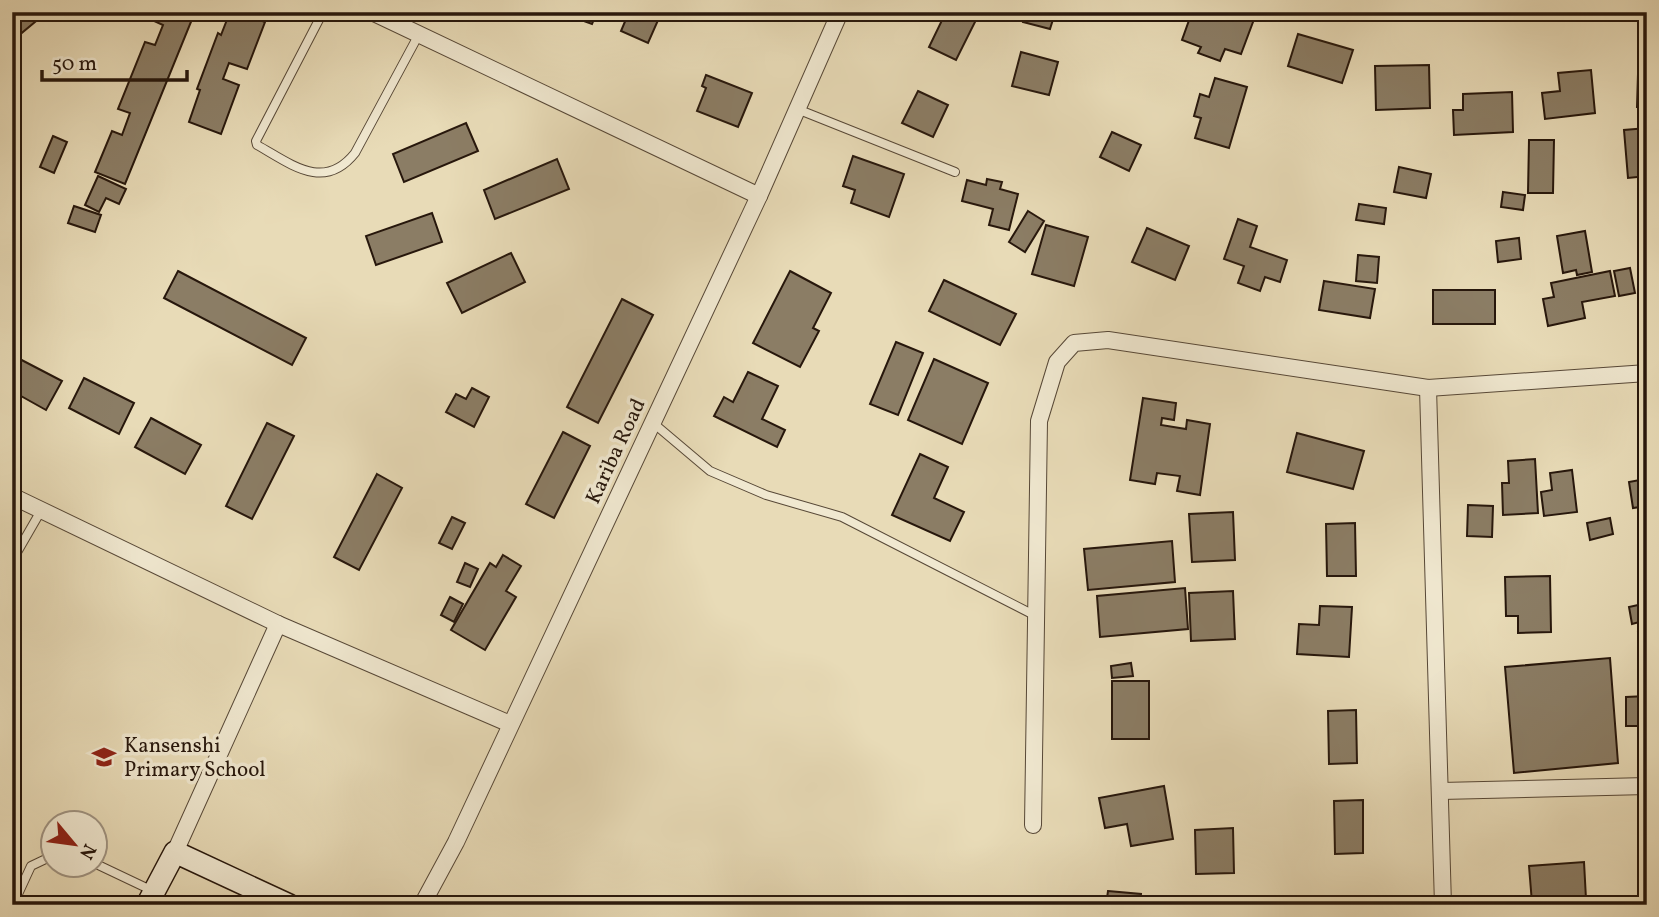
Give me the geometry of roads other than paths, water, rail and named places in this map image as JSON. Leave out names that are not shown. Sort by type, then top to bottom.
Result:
[{"type":"street","points":[[373,12],[418,36],[759,196]]},
{"type":"street","name":"Kariba Road","points":[[422,905],[456,842],[759,196],[840,12]]},
{"type":"street","points":[[1032,825],[1039,421],[1057,362],[1074,343],[1108,340],[1428,388],[1647,373]]},
{"type":"street","points":[[1428,388],[1443,905]]},
{"type":"street","points":[[12,496],[278,624],[510,724]]},
{"type":"street","points":[[150,898],[175,852],[278,624]]},
{"type":"street","points":[[1441,791],[1647,786]]},
{"type":"street","points":[[175,852],[289,905]]},
{"type":"lane","points":[[323,12],[256,141],[268,151],[314,174],[345,167],[418,36]]},
{"type":"lane","points":[[797,109],[955,172]]},
{"type":"lane","points":[[652,422],[710,471],[766,495],[842,517],[1036,616]]},
{"type":"lane","points":[[12,561],[42,509]]},
{"type":"lane","points":[[13,905],[31,866],[38,863]]},
{"type":"lane","points":[[108,872],[150,898]]},
{"type":"place","name":"Kansenshi Primary School","points":[[104,757]]}]
